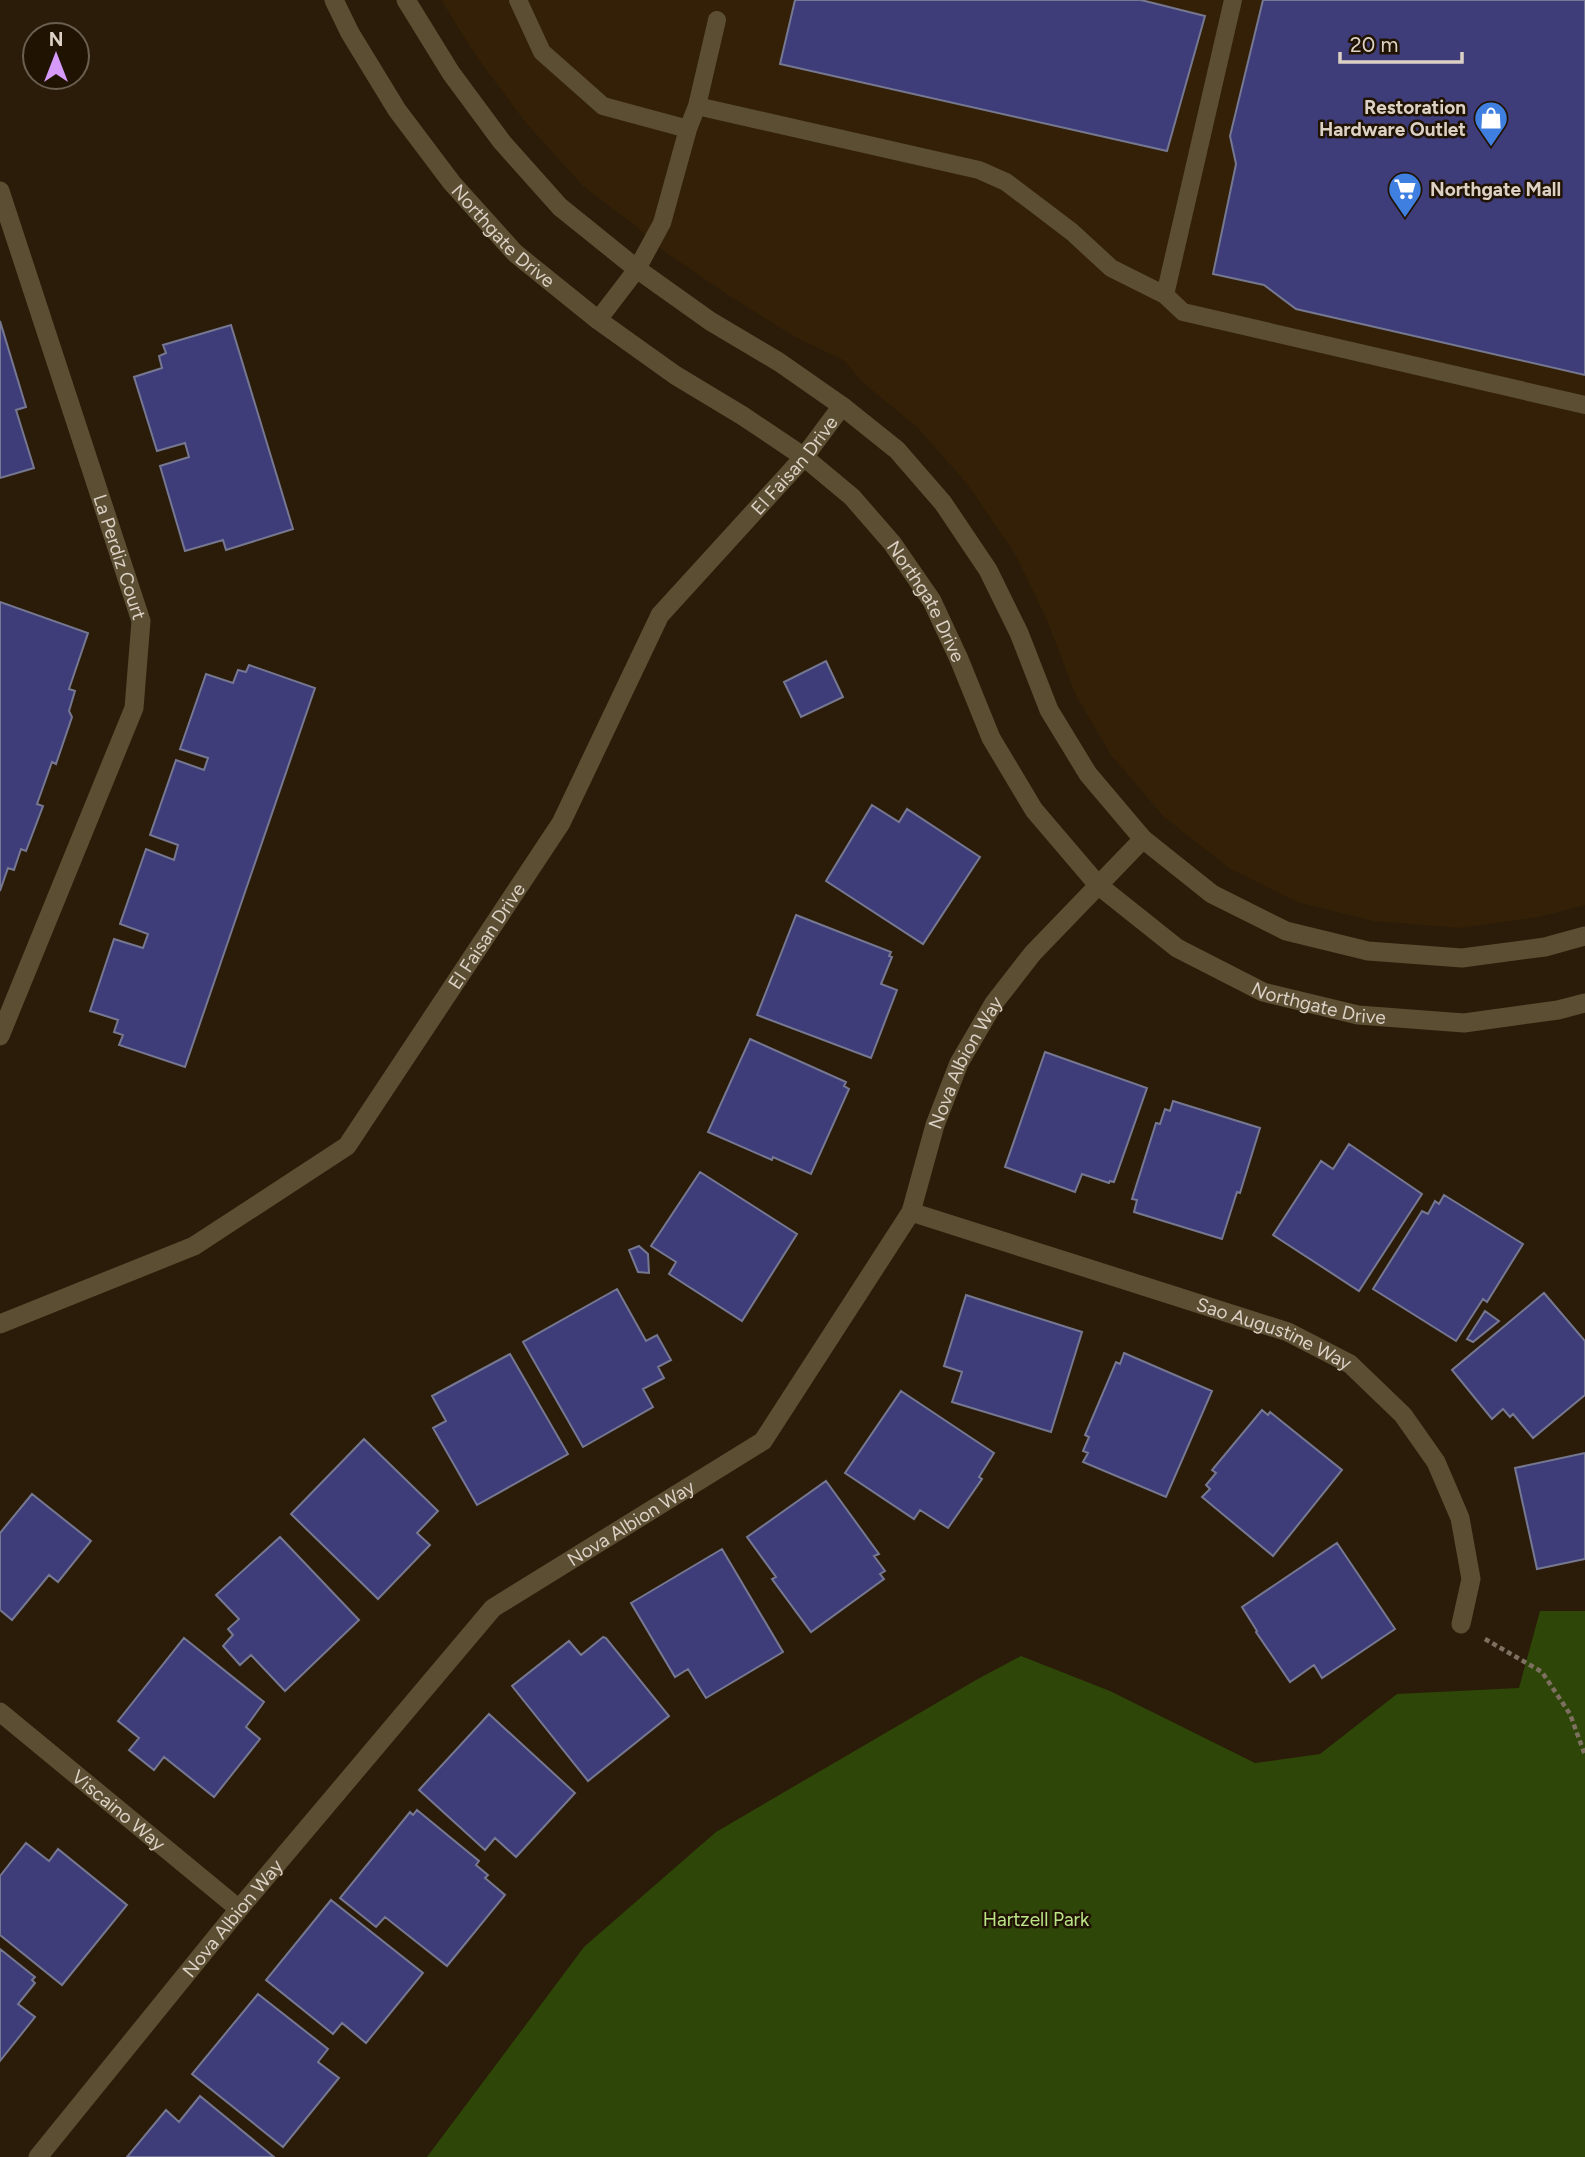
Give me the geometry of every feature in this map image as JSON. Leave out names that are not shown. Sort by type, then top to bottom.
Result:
[{"type":"street","name":"Northgate Drive","points":[[334,0],[350,33],[397,110],[452,183],[515,253],[598,320],[675,375],[804,457],[852,496],[892,543],[932,601],[991,738],[1034,810],[1098,886],[1177,948],[1263,992],[1358,1015],[1464,1023],[1558,1010],[1585,1003]]},
{"type":"street","points":[[406,0],[451,73],[502,142],[560,207],[637,269],[710,321],[779,362],[842,406],[897,450],[943,503],[988,570],[1019,633],[1049,710],[1088,774],[1143,839],[1212,894],[1286,931],[1368,951],[1462,958],[1545,947],[1585,936]]},
{"type":"street","name":"La Perdiz Court","points":[[0,191],[141,621],[134,708],[0,1037]]},
{"type":"street","name":"El Faisan Drive","points":[[0,1324],[194,1246],[347,1146],[561,823],[660,615],[804,457],[842,406]]},
{"type":"street","name":"Nova Albion Way","points":[[38,2157],[239,1909],[493,1608],[763,1441],[911,1212],[935,1125],[959,1063],[994,1003],[1025,963],[1143,839]]},
{"type":"street","name":"Sao Augustine Way","points":[[911,1212],[1288,1332],[1350,1364],[1403,1415],[1436,1462],[1460,1518],[1471,1579],[1461,1624]]},
{"type":"street","name":"Viscaino Way","points":[[0,1712],[239,1909]]},
{"type":"lane","points":[[518,0],[542,52],[603,106],[688,129]]},
{"type":"lane","points":[[1165,295],[1233,0]]},
{"type":"lane","points":[[598,320],[637,269],[663,223],[688,129],[698,106],[717,20]]},
{"type":"lane","points":[[698,106],[979,170],[1006,182],[1072,232],[1111,268],[1165,295],[1182,312],[1585,405]]},
{"type":"path","points":[[1461,1624],[1542,1672],[1570,1714],[1585,1755]]},
{"type":"shaded area","points":[[441,0],[1585,0],[1585,905],[1539,917],[1461,928],[1373,921],[1297,902],[1229,868],[1164,817],[1111,755],[1076,696],[1047,620],[1015,554],[968,485],[918,428],[861,381],[845,361],[795,337],[728,295],[655,245],[637,227],[582,185],[526,123],[476,56]]},
{"type":"green space","name":"Hartzell Park","points":[[1540,1611],[1585,1611],[1585,2157],[427,2157],[584,1947],[716,1832],[1021,1656],[1110,1691],[1255,1763],[1320,1754],[1397,1694],[1519,1688]]},
{"type":"building","points":[[795,0],[1141,0],[1205,16],[1167,151],[780,64]]},
{"type":"building","name":"Northgate Mall","points":[[1263,0],[1585,0],[1585,375],[1296,309],[1264,285],[1213,274],[1236,164],[1230,136]]},
{"type":"building","points":[[0,321],[26,407],[16,410],[34,468],[0,478]]},
{"type":"building","points":[[231,325],[293,529],[226,550],[223,540],[185,551],[160,466],[189,457],[185,443],[157,451],[134,377],[162,368],[159,356],[166,353],[163,345]]},
{"type":"building","points":[[0,602],[88,633],[69,689],[75,691],[69,711],[72,717],[56,764],[52,762],[37,804],[43,806],[26,851],[21,849],[14,870],[8,868],[0,891]]},
{"type":"building","points":[[826,661],[843,697],[801,717],[784,682]]},
{"type":"building","points":[[249,665],[315,688],[185,1067],[119,1045],[123,1035],[114,1032],[118,1020],[90,1011],[114,939],[143,948],[148,934],[120,924],[146,849],[174,860],[178,845],[150,835],[176,760],[204,770],[208,758],[180,749],[206,674],[233,683],[238,670],[246,672]]},
{"type":"building","points":[[872,805],[899,822],[907,809],[980,857],[923,944],[826,881]]},
{"type":"building","points":[[796,915],[891,952],[889,956],[892,957],[881,984],[897,990],[871,1058],[757,1015]]},
{"type":"building","points":[[750,1039],[846,1082],[844,1086],[849,1089],[811,1174],[708,1132]]},
{"type":"building","points":[[1045,1052],[1147,1088],[1114,1182],[1109,1183],[1082,1174],[1075,1192],[1005,1167]]},
{"type":"building","points":[[1173,1101],[1260,1128],[1240,1193],[1237,1192],[1222,1239],[1134,1212],[1137,1200],[1132,1199],[1156,1123],[1160,1124],[1165,1109],[1170,1111]]},
{"type":"building","points":[[1349,1144],[1422,1194],[1359,1291],[1273,1235],[1321,1161],[1333,1169]]},
{"type":"building","points":[[700,1172],[797,1234],[742,1321],[669,1274],[676,1262],[651,1246]]},
{"type":"building","points":[[1444,1195],[1523,1244],[1487,1302],[1483,1299],[1456,1341],[1373,1289],[1422,1211],[1428,1214],[1435,1201],[1439,1204]]},
{"type":"building","points":[[639,1246],[648,1254],[649,1273],[638,1272],[629,1250]]},
{"type":"building","points":[[617,1289],[646,1341],[657,1335],[671,1360],[658,1367],[664,1378],[643,1389],[653,1407],[583,1447],[523,1342]]},
{"type":"building","points":[[1544,1293],[1585,1341],[1585,1395],[1533,1438],[1513,1414],[1510,1417],[1503,1409],[1492,1419],[1452,1370]]},
{"type":"building","points":[[966,1295],[1082,1332],[1051,1432],[952,1402],[962,1372],[944,1366]]},
{"type":"building","points":[[1485,1311],[1499,1321],[1473,1342],[1467,1339]]},
{"type":"building","points":[[1124,1353],[1212,1391],[1166,1497],[1083,1462],[1088,1453],[1083,1451],[1089,1437],[1085,1435],[1116,1362],[1120,1364]]},
{"type":"building","points":[[510,1354],[568,1454],[477,1505],[433,1428],[446,1421],[432,1396]]},
{"type":"building","points":[[901,1391],[994,1453],[979,1477],[982,1479],[948,1528],[920,1510],[914,1519],[845,1473]]},
{"type":"building","points":[[1262,1410],[1268,1415],[1270,1412],[1342,1470],[1273,1556],[1202,1497],[1210,1489],[1206,1485],[1216,1473],[1212,1470]]},
{"type":"building","points":[[364,1439],[438,1511],[417,1533],[430,1545],[378,1599],[291,1514]]},
{"type":"building","points":[[1585,1453],[1585,1559],[1537,1569],[1515,1468]]},
{"type":"building","points":[[826,1481],[879,1554],[874,1556],[885,1571],[880,1574],[884,1579],[811,1632],[772,1579],[776,1577],[747,1537]]},
{"type":"building","points":[[32,1494],[91,1541],[58,1582],[49,1575],[12,1620],[0,1610],[0,1533]]},
{"type":"building","points":[[280,1537],[359,1620],[285,1691],[251,1655],[240,1665],[223,1646],[233,1635],[228,1629],[239,1619],[216,1595]]},
{"type":"building","points":[[1337,1543],[1395,1629],[1322,1678],[1314,1665],[1290,1682],[1242,1607]]},
{"type":"building","points":[[722,1549],[783,1652],[706,1698],[688,1669],[675,1677],[631,1603]]},
{"type":"building","points":[[603,1637],[669,1716],[588,1781],[512,1686],[569,1641],[581,1655]]},
{"type":"building","points":[[184,1638],[264,1702],[246,1727],[260,1739],[214,1797],[164,1757],[154,1770],[129,1750],[139,1738],[118,1721]]},
{"type":"building","points":[[489,1714],[575,1793],[516,1857],[495,1838],[485,1850],[419,1790]]},
{"type":"building","points":[[417,1810],[479,1861],[476,1865],[488,1875],[485,1878],[505,1895],[447,1966],[385,1917],[376,1927],[340,1898],[410,1812],[413,1815]]},
{"type":"building","points":[[26,1843],[49,1861],[58,1849],[127,1905],[62,1985],[0,1935],[0,1876]]},
{"type":"building","points":[[331,1900],[423,1973],[366,2043],[342,2023],[333,2034],[266,1980]]},
{"type":"building","points":[[0,1949],[35,1977],[32,1980],[35,1983],[18,2004],[35,2017],[0,2061]]},
{"type":"building","points":[[258,1994],[328,2049],[318,2062],[339,2078],[283,2147],[192,2074]]},
{"type":"building","points":[[200,2096],[274,2157],[127,2157],[166,2110],[179,2122]]},
{"type":"place","name":"Restoration Hardware Outlet","points":[[1491,148]]},
{"type":"place","name":"Northgate Mall","points":[[1405,219]]}]
